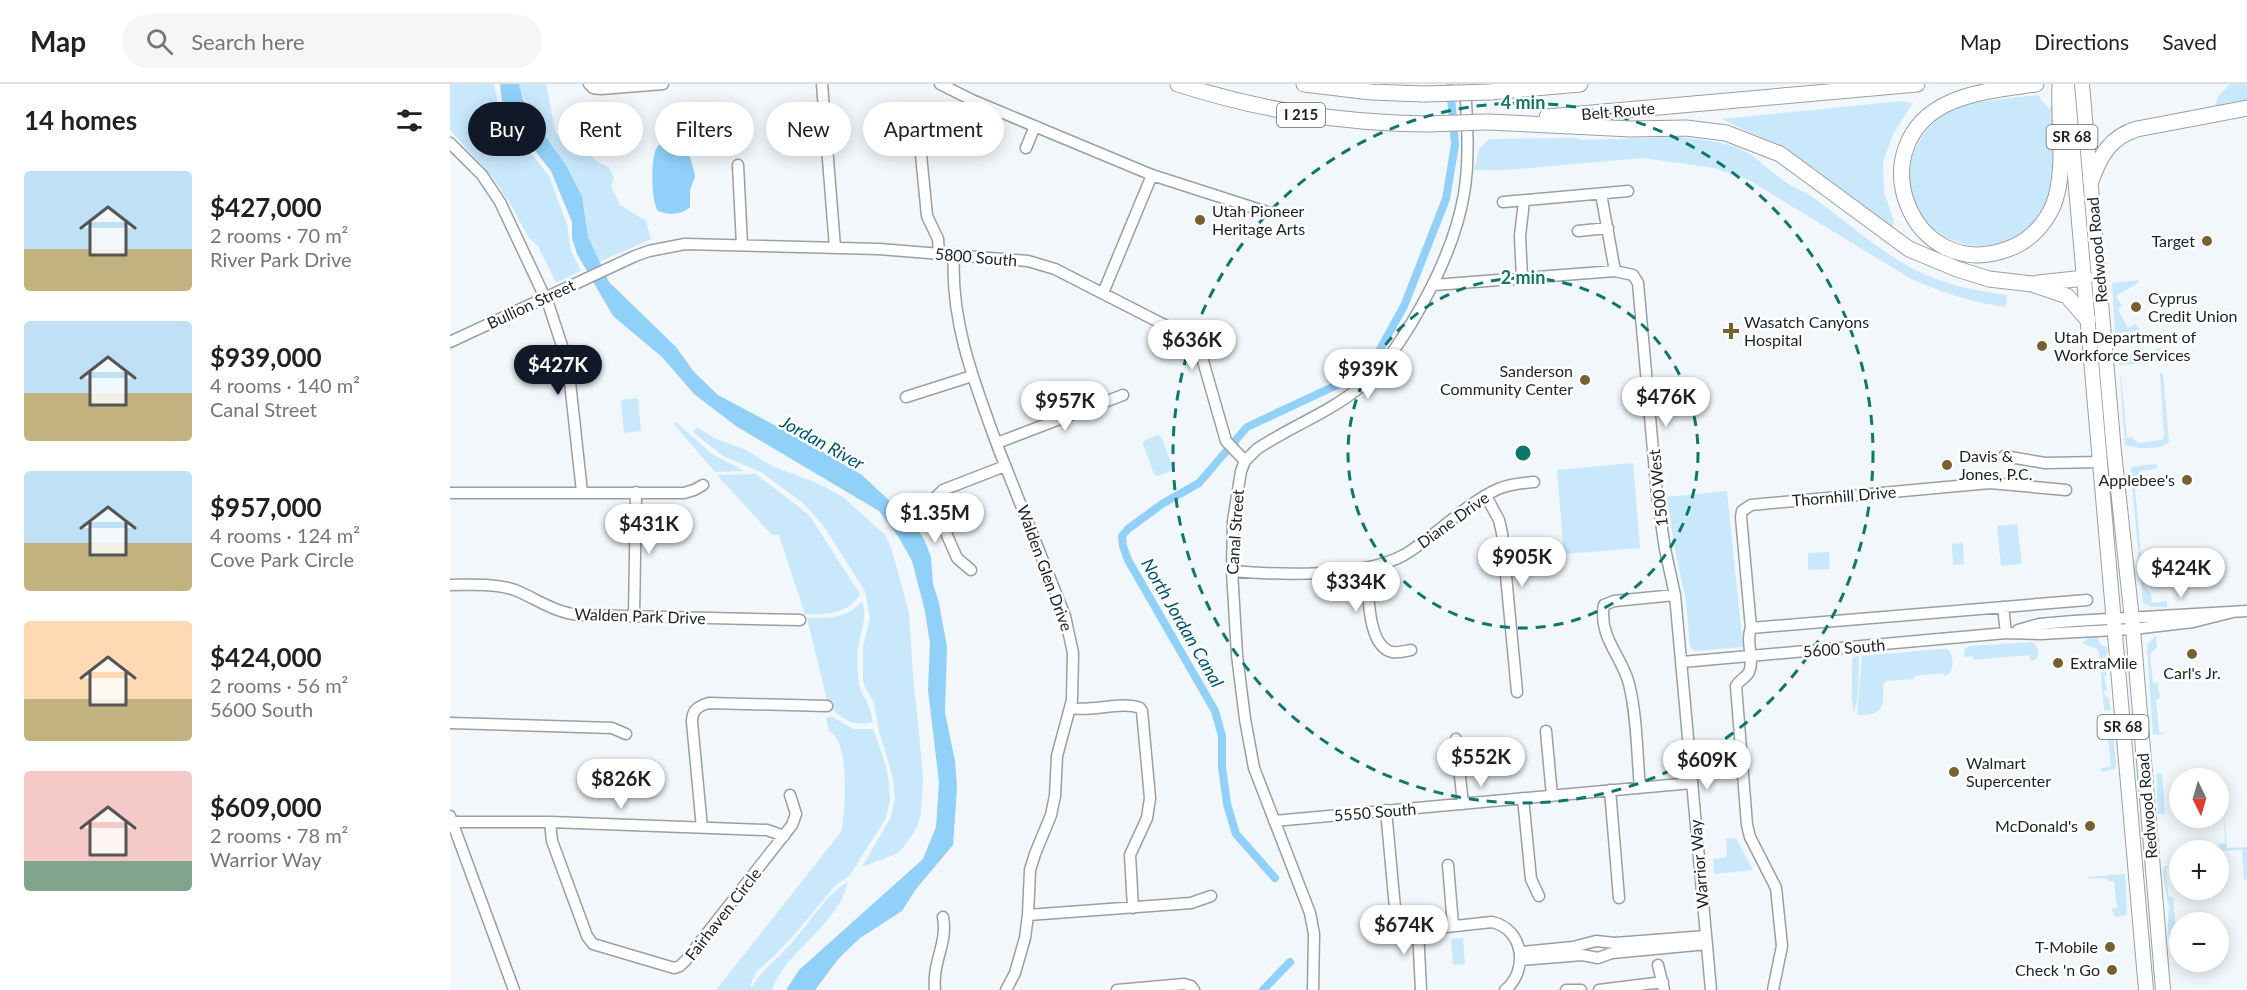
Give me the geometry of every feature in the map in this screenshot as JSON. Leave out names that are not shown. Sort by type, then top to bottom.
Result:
[{"type":"highway","name":"Belt Route","points":[[1178,84],[1240,102],[1319,117],[1373,123],[1428,124],[1487,122],[1917,84]]},
{"type":"highway","name":"Belt Route","points":[[1304,84],[1371,92],[1424,94],[1490,92],[1580,84]]},
{"type":"highway","points":[[1542,87],[1560,84]]},
{"type":"highway","points":[[2035,84],[1951,102],[1939,108],[1922,123],[1908,143],[1901,175],[1907,205],[1923,229],[1946,247],[1972,255],[2002,252],[2030,238],[2043,224],[2056,197],[2060,178],[2060,84]]},
{"type":"highway","points":[[2091,181],[2105,150],[2124,134],[2137,129],[2247,108]]},
{"type":"highway","points":[[1487,122],[1631,129],[1686,128],[1726,133],[1780,154],[1909,249],[1957,269],[1989,279],[2032,284],[2067,296],[2088,320]]},
{"type":"highway","points":[[2032,284],[2085,278]]},
{"type":"main road","name":"Redwood Road","points":[[2067,84],[2146,990]]},
{"type":"main road","name":"Redwood Road","points":[[2082,84],[2115,463],[2132,623],[2163,990]]},
{"type":"main road","points":[[2093,393],[2102,405],[2106,449],[2115,463]]},
{"type":"main road","points":[[2100,462],[2108,477],[2112,514],[2123,532]]},
{"type":"street","points":[[589,84],[593,88],[601,89],[663,84]]},
{"type":"street","points":[[822,84],[834,247]]},
{"type":"street","points":[[940,84],[972,100],[1152,175],[1267,212]]},
{"type":"street","points":[[1245,461],[1257,449],[1338,403],[1366,382],[1390,356],[1434,285],[1454,231],[1464,194],[1468,139],[1465,84]]},
{"type":"street","points":[[1026,148],[1035,126]]},
{"type":"street","points":[[450,143],[482,175],[500,202],[545,297],[568,364],[582,492]]},
{"type":"street","points":[[921,156],[927,216],[938,238],[939,254]]},
{"type":"street","points":[[738,165],[742,245]]},
{"type":"street","points":[[1103,293],[1152,175]]},
{"type":"street","points":[[1503,202],[1628,191]]},
{"type":"street","points":[[1434,285],[1615,271],[1600,194]]},
{"type":"street","points":[[1522,278],[1520,236],[1524,201]]},
{"type":"street","points":[[1578,231],[1608,228]]},
{"type":"street","name":"5800 South","points":[[611,267],[649,251],[685,244],[834,247],[1028,261],[1055,270],[1103,293],[1180,332],[1194,343],[1201,354],[1226,441],[1245,461]]},
{"type":"street","name":"Walden Glen Drive","points":[[954,255],[953,271],[958,319],[972,376],[1068,626],[1074,672],[1070,708],[1057,756],[1055,796],[1051,815],[1030,870],[1028,915],[1018,962],[1006,990]]},
{"type":"street","name":"Bullion Street","points":[[450,342],[611,267]]},
{"type":"street","name":"1500 West","points":[[1615,271],[1633,274],[1640,290],[1661,525],[1675,594]]},
{"type":"street","points":[[906,397],[972,376]]},
{"type":"street","points":[[997,443],[1123,395]]},
{"type":"street","points":[[2004,456],[2045,463],[2100,462]]},
{"type":"street","name":"Canal Street","points":[[1245,461],[1237,489],[1233,521],[1232,571],[1235,637],[1254,768],[1295,869],[1310,913],[1314,934],[1313,990]]},
{"type":"street","points":[[971,570],[957,558],[935,508],[934,498],[943,490],[1005,466]]},
{"type":"street","name":"Diane Drive","points":[[1232,571],[1286,575],[1366,568],[1385,563],[1410,551],[1486,496],[1508,486],[1534,482]]},
{"type":"street","name":"Thornhill Drive","points":[[1773,990],[1782,946],[1776,888],[1750,837],[1738,728],[1736,686],[1749,672],[1748,636],[1751,628],[1742,511],[1748,506],[1990,483],[2066,490]]},
{"type":"street","points":[[450,493],[684,493],[702,485]]},
{"type":"street","points":[[634,617],[636,492]]},
{"type":"street","points":[[1486,496],[1499,520],[1502,533],[1517,692]]},
{"type":"street","points":[[1366,568],[1375,637],[1388,651],[1396,653],[1411,650]]},
{"type":"street","name":"Walden Park Drive","points":[[450,585],[504,587],[567,614],[801,620]]},
{"type":"street","points":[[1640,788],[1630,687],[1624,669],[1605,632],[1604,605],[1619,600],[1675,594]]},
{"type":"street","name":"Warrior Way","points":[[1675,594],[1711,990]]},
{"type":"street","points":[[1751,628],[2087,600]]},
{"type":"street","points":[[2004,607],[2006,633]]},
{"type":"street","name":"5600 South","points":[[1682,662],[2006,633],[2040,634],[2115,624],[2193,622],[2233,612],[2247,611]]},
{"type":"street","points":[[702,828],[692,722],[695,710],[709,703],[827,706]]},
{"type":"street","points":[[1070,708],[1085,710],[1135,706],[1142,711],[1150,798],[1147,818],[1130,855],[1133,908]]},
{"type":"street","points":[[450,723],[612,728],[626,734]]},
{"type":"street","points":[[1546,731],[1552,796]]},
{"type":"street","points":[[1456,739],[1463,804]]},
{"type":"street","name":"5550 South","points":[[1274,821],[1692,783]]},
{"type":"street","points":[[1610,790],[1619,898]]},
{"type":"street","name":"Fairhaven Circle","points":[[550,822],[552,841],[587,936],[593,944],[670,968],[680,966],[687,960],[792,825],[796,814],[790,795]]},
{"type":"street","points":[[1523,798],[1531,879],[1539,896]]},
{"type":"street","points":[[1386,810],[1395,908]]},
{"type":"street","points":[[514,990],[452,825],[550,822],[767,830],[784,836]]},
{"type":"street","points":[[1448,865],[1453,925]]},
{"type":"street","points":[[1028,915],[1191,903],[1210,896]]},
{"type":"street","points":[[935,990],[934,969],[945,932],[943,917]]},
{"type":"street","points":[[1421,990],[1418,930],[1492,922],[1498,923],[1514,937],[1521,956],[1513,988]]},
{"type":"street","points":[[1521,956],[1573,947],[1596,940],[1615,943],[1706,940]]},
{"type":"street","points":[[1521,956],[1598,958],[1612,953],[1706,940]]},
{"type":"street","points":[[1599,990],[1616,989],[1624,985],[1663,986],[1658,965]]},
{"type":"street","points":[[1117,990],[1184,984],[1194,989]]},
{"type":"street","points":[[1566,990],[1581,990]]},
{"type":"shaded area","points":[[450,84],[494,84],[497,102],[468,102],[468,150],[450,130]]},
{"type":"shaded area","points":[[519,84],[546,84],[556,134],[558,134],[558,154],[546,137],[546,102],[526,102]]},
{"type":"shaded area","points":[[2230,84],[2247,84],[2247,103],[2214,109],[2218,96]]},
{"type":"shaded area","points":[[2038,95],[2049,109],[2052,105],[2054,161],[2050,194],[2030,225],[2004,242],[1976,245],[1949,238],[1927,222],[1913,199],[1909,171],[1920,140],[1928,130],[1944,114],[1963,103]]},
{"type":"shaded area","points":[[1902,101],[1913,103],[1894,132],[1883,162],[1884,192],[1894,221],[1892,229],[1793,154],[1722,119]]},
{"type":"shaded area","points":[[1669,137],[1713,141],[1745,152],[1785,182],[1807,193],[1899,261],[1947,283],[2007,295],[2006,307],[1956,296],[1908,277],[1749,180],[1714,168],[1643,158],[1506,170],[1474,170],[1479,149],[1489,139],[1576,138],[1583,140]]},
{"type":"shaded area","points":[[473,156],[533,156],[549,176],[567,224],[571,251],[581,271],[556,283],[538,246],[529,238],[493,178]]},
{"type":"shaded area","points":[[559,156],[592,156],[609,167],[614,178],[611,186],[620,205],[646,221],[651,239],[599,262],[588,236],[581,194]]},
{"type":"shaded area","points":[[2139,280],[2138,283],[2116,296],[2122,306],[2118,309],[2128,328],[2136,324],[2140,331],[2115,333],[2112,283]]},
{"type":"shaded area","points":[[2159,348],[2161,358],[2158,362],[2119,365],[2117,358],[2154,355],[2154,350]]},
{"type":"shaded area","points":[[2160,373],[2163,374],[2169,442],[2153,448],[2125,445],[2120,377],[2127,377],[2121,378],[2127,438],[2132,437],[2138,443],[2162,440],[2164,436]]},
{"type":"shaded area","points":[[638,398],[641,431],[624,433],[621,400]]},
{"type":"shaded area","points":[[676,422],[712,454],[744,471],[715,472],[673,423]]},
{"type":"shaded area","points":[[697,427],[714,438],[746,450],[772,466],[819,484],[843,497],[885,535],[892,550],[909,613],[923,777],[921,814],[917,827],[904,847],[896,854],[862,867],[891,817],[895,800],[893,778],[879,731],[874,703],[863,679],[863,647],[870,618],[865,591],[823,525],[803,503],[761,472],[723,456],[693,432]]},
{"type":"shaded area","points":[[1158,435],[1161,437],[1173,467],[1171,471],[1158,476],[1154,474],[1143,444],[1145,440]]},
{"type":"shaded area","points":[[1633,463],[1640,548],[1564,554],[1557,470]]},
{"type":"shaded area","points":[[2157,465],[2157,469],[2140,471],[2140,480],[2134,478],[2144,586],[2151,593],[2152,603],[2167,601],[2167,607],[2150,607],[2143,603],[2138,552],[2140,550],[2138,549],[2131,467]]},
{"type":"shaded area","points":[[756,474],[809,515],[860,594],[850,606],[836,612],[805,614],[779,535],[772,535],[717,475]]},
{"type":"shaded area","points":[[1727,491],[1743,647],[1694,651],[1690,646],[1686,601],[1667,497]]},
{"type":"shaded area","points":[[2017,524],[2022,564],[2001,566],[1997,526]]},
{"type":"shaded area","points":[[1963,543],[1964,564],[1953,565],[1952,544]]},
{"type":"shaded area","points":[[1829,552],[1830,569],[1808,570],[1808,553]]},
{"type":"shaded area","points":[[862,601],[864,617],[858,651],[858,677],[872,722],[858,723],[840,716],[827,700],[807,618],[844,614]]},
{"type":"shaded area","points":[[2156,636],[2157,647],[2150,654],[2153,683],[2157,682],[2160,698],[2156,700],[2159,732],[2165,734],[2153,735],[2147,647]]},
{"type":"shaded area","points":[[2097,637],[2101,645],[2107,647],[2106,676],[2104,677],[2107,689],[2104,692],[2108,697],[2111,710],[2107,711],[2104,710],[2099,653],[2097,649],[2082,643],[2088,638]]},
{"type":"shaded area","points":[[2032,642],[2038,652],[2036,659],[2031,661],[2029,655],[1973,660],[1973,656],[1964,657],[1965,649],[1969,646]]},
{"type":"shaded area","points":[[1948,649],[1951,654],[1953,665],[1949,674],[1914,676],[1914,679],[1886,681],[1883,686],[1883,701],[1880,709],[1872,714],[1857,715],[1862,656]]},
{"type":"shaded area","points":[[1859,656],[1858,696],[1854,712],[1852,660],[1853,657]]},
{"type":"shaded area","points":[[831,716],[853,729],[873,729],[886,766],[889,784],[890,800],[886,818],[850,875],[834,887],[799,929],[756,972],[750,986],[752,987],[824,903],[848,881],[843,897],[834,911],[789,961],[772,990],[716,990],[841,832],[845,778],[840,748],[836,737],[829,731],[826,718]]},
{"type":"shaded area","points":[[2102,722],[2112,723],[2116,765],[2115,769],[2101,772],[2101,768],[2111,767],[2107,725],[2102,725]]},
{"type":"shaded area","points":[[2162,773],[2165,814],[2158,814],[2156,774]]},
{"type":"shaded area","points":[[1736,838],[1753,870],[1714,874],[1713,859],[1727,857],[1726,839]]},
{"type":"shaded area","points":[[2247,847],[2247,881],[2244,880],[2242,850],[2229,851],[2229,848]]},
{"type":"shaded area","points":[[2169,866],[2166,869],[2168,896],[2169,900],[2173,900],[2174,912],[2169,912],[2169,934],[2168,914],[2170,905],[2168,905],[2164,867]]},
{"type":"shaded area","points":[[2125,874],[2127,915],[2115,917],[2111,909],[2117,908],[2114,881],[2106,878],[2089,879],[2088,877]]},
{"type":"shaded area","points":[[1463,938],[1465,964],[1453,965],[1451,939]]},
{"type":"water","points":[[500,84],[519,84],[525,102],[502,102]]},
{"type":"water","points":[[546,137],[567,167],[582,196],[588,237],[609,282],[676,347],[694,372],[718,395],[810,444],[862,475],[912,522],[924,539],[931,557],[933,584],[947,647],[945,713],[955,761],[957,788],[953,845],[916,889],[902,911],[860,938],[839,958],[815,990],[786,990],[799,970],[923,859],[936,827],[939,782],[928,690],[930,644],[925,611],[912,561],[898,536],[879,511],[736,426],[694,394],[662,357],[613,316],[577,254],[572,238],[572,222],[551,171],[539,156],[546,156]]},
{"type":"water","points":[[655,151],[655,156],[690,156],[695,177],[690,190],[690,207],[687,210],[675,214],[658,211],[653,189]]},
{"type":"waterway","name":"North Jordan Canal","points":[[1275,878],[1236,834],[1227,804],[1222,767],[1222,736],[1215,711],[1128,560],[1122,536],[1162,504],[1199,483],[1247,427],[1352,378],[1378,353],[1404,306],[1446,199],[1455,145],[1450,84]]},
{"type":"waterway","name":"North Jordan Canal","points":[[1263,990],[1290,962]]},
{"type":"place","name":"Utah Pioneer Heritage Arts","points":[[1200,220]]},
{"type":"place","name":"Target","points":[[2207,241]]},
{"type":"place","name":"Cyprus Credit Union","points":[[2136,307]]},
{"type":"place","name":"Wasatch Canyons Hospital","points":[[1731,331]]},
{"type":"place","name":"Utah Department of Workforce Services","points":[[2042,346]]},
{"type":"place","name":"Sanderson Community Center","points":[[1585,380]]},
{"type":"place","name":"Davis & Jones, P.C.","points":[[1947,465]]},
{"type":"place","name":"Applebee's","points":[[2187,480]]},
{"type":"place","name":"Carl's Jr.","points":[[2192,654]]},
{"type":"place","name":"ExtraMile","points":[[2058,663]]},
{"type":"place","name":"Walmart Supercenter","points":[[1954,772]]},
{"type":"place","name":"McDonald's","points":[[2090,826]]},
{"type":"place","name":"T-Mobile","points":[[2110,947]]},
{"type":"place","name":"Check 'n Go","points":[[2112,970]]},
{"type":"water label","name":"Jordan River","points":[[822,443]]}]
